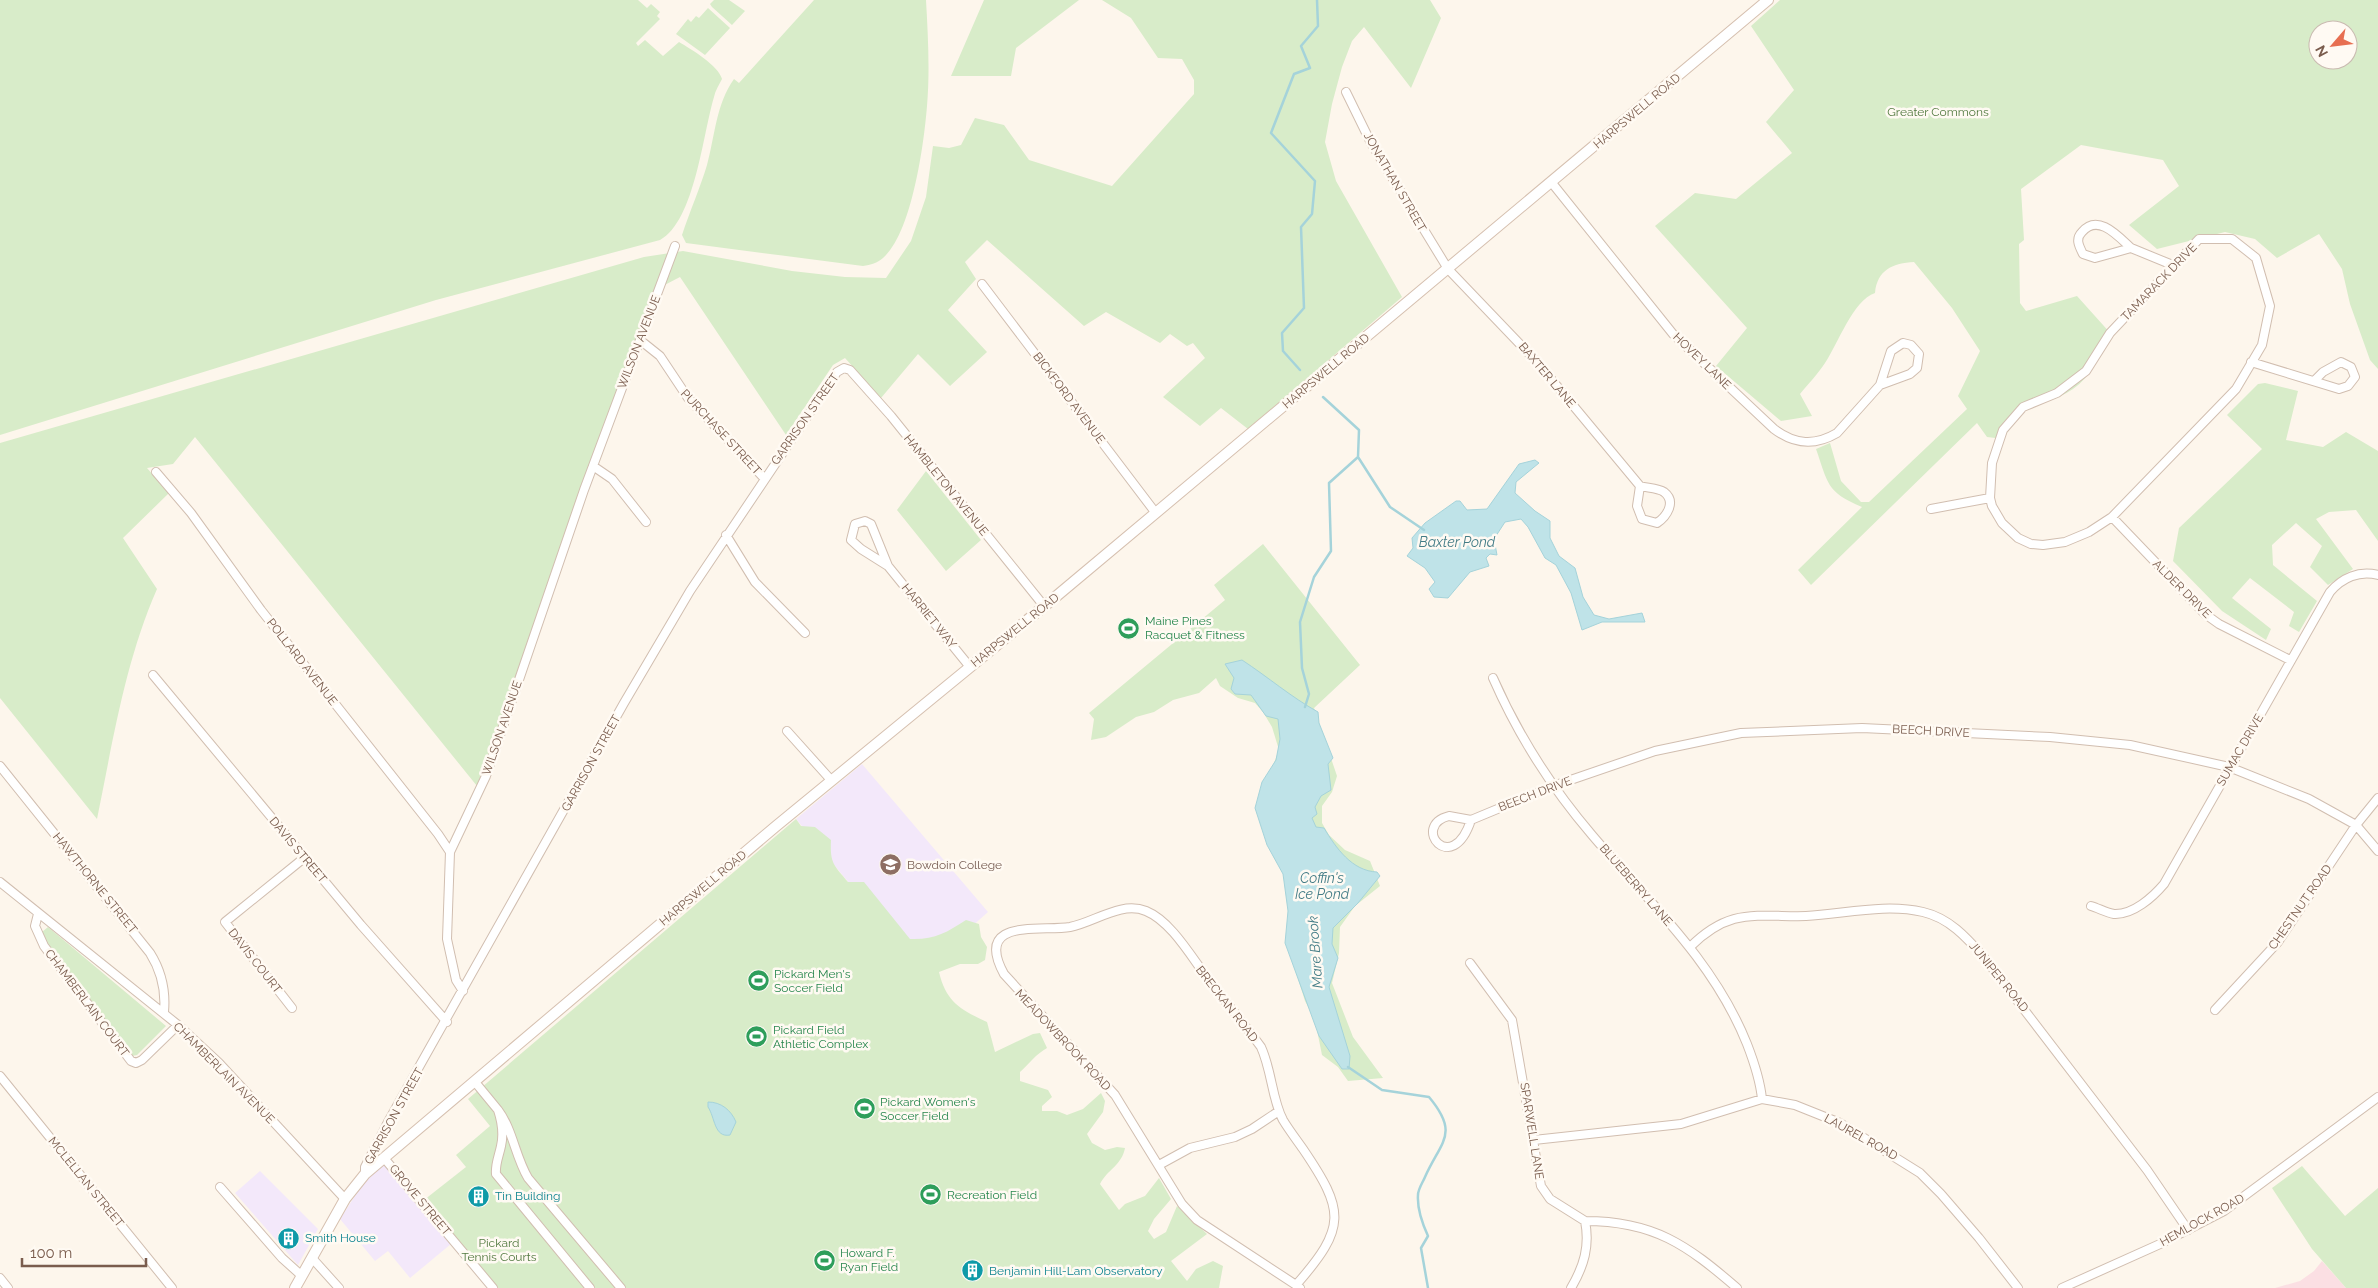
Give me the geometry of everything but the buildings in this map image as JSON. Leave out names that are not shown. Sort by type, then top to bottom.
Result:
[{"type":"main road","name":"HARPSWELL ROAD","points":[[295,1288],[345,1199],[365,1174],[831,780],[1044,606],[1552,183],[1768,0]]},
{"type":"street","name":"JONATHAN STREET","points":[[1346,92],[1376,150],[1448,269]]},
{"type":"street","name":"HOVEY LANE","points":[[1552,183],[1673,334],[1774,429],[1786,438],[1802,443],[1811,443],[1829,438],[1837,433],[1880,385],[1914,371],[1919,360],[1915,348],[1903,343],[1893,348],[1888,355],[1880,385]]},
{"type":"street","points":[[2131,248],[2095,258],[2082,254],[2078,243],[2079,234],[2086,226],[2097,224],[2108,228],[2131,248],[2175,266]]},
{"type":"street","name":"TAMARACK DRIVE","points":[[2199,239],[2232,239],[2256,258],[2270,306],[2262,345],[2236,389],[2112,517],[2090,532],[2065,542],[2048,545],[2031,544],[2018,538],[2002,524],[1990,498],[1992,463],[2003,430],[2023,406],[2057,393],[2086,371],[2110,333],[2175,266],[2199,239]]},
{"type":"street","name":"WILSON AVENUE","points":[[463,991],[456,980],[447,939],[450,852],[486,776],[593,466],[675,246]]},
{"type":"street","name":"BAXTER LANE","points":[[1448,269],[1537,362],[1640,486]]},
{"type":"street","name":"BICKFORD AVENUE","points":[[982,284],[1156,512]]},
{"type":"street","name":"PURCHASE STREET","points":[[640,340],[660,356],[688,398],[764,478]]},
{"type":"street","points":[[2251,362],[2294,377],[2316,380],[2328,387],[2339,389],[2348,386],[2355,378],[2351,366],[2340,362],[2323,372],[2316,380]]},
{"type":"street","name":"GARRISON STREET","points":[[365,1174],[365,1167],[388,1122],[447,1022],[624,703],[690,591],[834,375],[844,368]]},
{"type":"street","name":"HAMBLETON AVENUE","points":[[844,368],[850,370],[891,416],[1044,606]]},
{"type":"street","points":[[593,466],[612,479],[646,522]]},
{"type":"street","name":"POLLARD AVENUE","points":[[156,472],[191,513],[261,610],[438,834],[450,852]]},
{"type":"street","points":[[1640,486],[1664,492],[1669,498],[1668,512],[1657,523],[1642,519],[1637,506],[1640,486]]},
{"type":"street","points":[[1931,509],[1990,498]]},
{"type":"street","name":"ALDER DRIVE","points":[[2112,517],[2205,614],[2219,624],[2290,660]]},
{"type":"street","name":"HARRIET WAY","points":[[888,566],[860,549],[851,540],[855,524],[865,521],[872,524],[888,566],[970,667]]},
{"type":"street","points":[[726,535],[755,582],[805,633]]},
{"type":"street","name":"SUMAC DRIVE","points":[[2091,906],[2114,914],[2123,912],[2142,904],[2158,891],[2324,600],[2336,585],[2354,575],[2378,575]]},
{"type":"street","name":"DAVIS STREET","points":[[153,675],[304,858],[414,987],[447,1022]]},
{"type":"street","name":"BLUEBERRY LANE","points":[[1493,678],[1520,734],[1553,786],[1592,835],[1690,947],[1722,992],[1736,1018],[1755,1065],[1762,1099]]},
{"type":"street","name":"BEECH DRIVE","points":[[1471,820],[1553,786],[1655,751],[1741,733],[1862,728],[2050,737],[2130,745],[2229,767],[2309,799],[2356,825],[2378,851]]},
{"type":"street","points":[[787,732],[831,780]]},
{"type":"street","name":"HAWTHORNE STREET","points":[[0,766],[150,953],[162,977],[165,1001],[164,1012]]},
{"type":"street","name":"CHESTNUT ROAD","points":[[2214,1010],[2278,942],[2356,825],[2378,798]]},
{"type":"street","points":[[1449,816],[1471,820],[1461,842],[1453,846],[1444,846],[1434,838],[1434,825],[1440,818],[1449,816]]},
{"type":"street","name":"DAVIS COURT","points":[[292,1008],[225,922],[304,858]]},
{"type":"street","name":"CHAMBERLAIN AVENUE","points":[[0,882],[164,1012],[219,1063],[345,1199]]},
{"type":"street","name":"BRECKAN ROAD","points":[[1127,908],[1146,911],[1167,926],[1250,1032],[1266,1059],[1279,1111],[1328,1189],[1335,1211],[1333,1228],[1327,1244],[1298,1287]]},
{"type":"street","name":"MEADOWBROOK ROAD","points":[[1127,908],[1069,927],[1019,928],[1004,937],[997,944],[998,963],[1010,982],[1115,1095],[1182,1204],[1197,1220],[1298,1287]]},
{"type":"street","name":"JUNIPER ROAD","points":[[1690,947],[1717,925],[1744,917],[1815,916],[1888,909],[1915,910],[1939,917],[1964,934],[1983,956],[2147,1170],[2188,1230]]},
{"type":"street","name":"CHAMBERLAIN COURT","points":[[38,914],[36,926],[44,946],[131,1061],[136,1063],[142,1060],[178,1025]]},
{"type":"street","name":"SPARWELL LANE","points":[[1470,963],[1512,1020],[1541,1186],[1544,1193],[1556,1204],[1576,1213],[1584,1221]]},
{"type":"street","name":"MCLELLAN STREET","points":[[0,1076],[172,1288]]},
{"type":"street","points":[[476,1082],[506,1122],[519,1162],[528,1178],[621,1288]]},
{"type":"street","name":"HEMLOCK ROAD","points":[[2062,1288],[2188,1230],[2242,1200],[2378,1097]]},
{"type":"street","name":"LAUREL ROAD","points":[[1534,1140],[1681,1124],[1762,1099],[1778,1100],[1826,1116],[1868,1139],[1907,1164],[1941,1194],[2018,1288]]},
{"type":"street","points":[[498,1110],[502,1123],[503,1137],[496,1164],[496,1174],[590,1288]]},
{"type":"street","points":[[1159,1165],[1190,1148],[1236,1137],[1259,1125],[1279,1111]]},
{"type":"street","name":"GROVE STREET","points":[[384,1158],[493,1288]]},
{"type":"street","points":[[220,1187],[282,1258],[302,1276]]},
{"type":"street","points":[[1570,1288],[1585,1258],[1588,1236],[1584,1221],[1607,1221],[1650,1230],[1666,1236],[1694,1252],[1737,1288]]},
{"type":"street","points":[[312,1258],[339,1288]]},
{"type":"street","points":[[0,1278],[8,1288]]},
{"type":"shaded area","name":"Bowdoin College","points":[[862,764],[988,912],[922,971],[796,819]]},
{"type":"shaded area","points":[[383,1164],[417,1205],[424,1200],[457,1239],[410,1278],[388,1251],[375,1261],[340,1219],[364,1182]]},
{"type":"shaded area","points":[[260,1171],[318,1229],[298,1265],[235,1193]]},
{"type":"shaded area","points":[[2322,1261],[2346,1288],[2275,1288],[2300,1281],[2314,1271]]},
{"type":"green space","points":[[0,0],[638,0],[647,8],[651,4],[660,12],[657,16],[660,19],[636,43],[638,46],[645,40],[663,56],[679,42],[710,63],[722,79],[716,90],[690,196],[682,215],[672,230],[660,240],[436,300],[0,435]]},
{"type":"green space","points":[[714,0],[729,0],[745,11],[732,25],[712,7],[710,4]]},
{"type":"green space","points":[[814,0],[926,0],[928,40],[927,106],[915,187],[902,229],[893,246],[881,260],[874,264],[863,266],[686,243],[682,235],[707,165],[717,120],[728,89],[734,79],[739,83]]},
{"type":"green space","points":[[984,0],[1079,0],[1016,48],[1011,76],[951,76]]},
{"type":"green space","points":[[1102,0],[1430,0],[1441,18],[1411,88],[1364,27],[1352,41],[1342,67],[1332,104],[1325,142],[1336,181],[1402,297],[1248,429],[1221,408],[1200,426],[1163,397],[1205,358],[1193,343],[1187,346],[1170,334],[1160,343],[1106,312],[1084,326],[987,240],[965,262],[976,279],[948,310],[987,352],[950,386],[918,354],[881,398],[845,358],[833,365],[786,435],[680,277],[655,290],[477,786],[195,437],[173,464],[147,468],[169,493],[123,538],[157,589],[136,645],[128,673],[97,819],[0,698],[0,443],[644,257],[683,251],[792,271],[845,277],[886,278],[911,241],[926,197],[933,146],[949,148],[961,145],[975,118],[1004,125],[1029,160],[1112,186],[1194,94],[1194,80],[1182,59],[1158,58],[1131,18]]},
{"type":"green space","name":"Greater Commons","points":[[1780,0],[2378,0],[2378,369],[2370,360],[2350,304],[2342,269],[2319,234],[2277,258],[2255,239],[2225,232],[2157,249],[2129,225],[2179,186],[2163,160],[2081,145],[2021,189],[2024,240],[2019,244],[2020,303],[2026,311],[2077,296],[2112,335],[2095,364],[2085,378],[2073,389],[2061,396],[2034,406],[2019,416],[2004,439],[1987,437],[1977,423],[1811,585],[1798,570],[1862,507],[1841,496],[1830,485],[1816,449],[1830,443],[1841,481],[1861,502],[1869,502],[1967,409],[1958,396],[1980,351],[1952,308],[1914,262],[1899,264],[1887,269],[1876,285],[1875,293],[1867,297],[1853,313],[1825,363],[1800,394],[1812,416],[1781,421],[1716,366],[1747,328],[1655,226],[1695,193],[1736,199],[1792,153],[1766,122],[1794,90],[1751,26]]},
{"type":"green space","points":[[708,8],[730,28],[705,55],[676,34],[688,19],[691,22],[696,16],[699,18]]},
{"type":"green space","points":[[2265,383],[2298,391],[2286,440],[2323,447],[2346,432],[2378,451],[2378,541],[2356,510],[2329,512],[2316,519],[2353,569],[2328,585],[2310,567],[2322,546],[2296,523],[2272,545],[2273,565],[2317,601],[2299,632],[2289,626],[2294,612],[2250,578],[2232,598],[2271,629],[2266,640],[2222,611],[2173,561],[2179,528],[2262,449],[2227,415],[2258,384]]},
{"type":"green space","points":[[926,471],[981,540],[946,571],[897,510]]},
{"type":"green space","name":"Coffin's Ice Pond","points":[[1263,544],[1360,665],[1314,708],[1337,776],[1332,792],[1322,806],[1322,823],[1329,835],[1345,850],[1370,861],[1380,886],[1355,906],[1340,927],[1339,953],[1332,983],[1353,1037],[1383,1078],[1348,1081],[1338,1067],[1322,1055],[1315,1020],[1305,1001],[1295,969],[1272,768],[1279,750],[1272,727],[1263,712],[1255,703],[1238,698],[1220,686],[1216,678],[1199,693],[1173,700],[1154,712],[1136,717],[1106,737],[1091,740],[1094,719],[1089,713],[1225,600],[1214,585]]},
{"type":"green space","name":"Pickard Field Athletic Complex","points":[[796,819],[801,826],[815,827],[831,840],[832,859],[839,871],[848,882],[864,882],[910,939],[940,935],[966,920],[979,924],[981,937],[987,947],[985,960],[978,964],[960,964],[939,972],[950,998],[962,1009],[987,1022],[995,1052],[1033,1034],[1040,1033],[1047,1048],[1020,1072],[1020,1081],[1048,1090],[1052,1097],[1042,1106],[1042,1111],[1057,1111],[1067,1115],[1083,1109],[1101,1093],[1105,1101],[1103,1112],[1087,1134],[1092,1143],[1105,1150],[1117,1147],[1125,1148],[1121,1159],[1100,1184],[1119,1210],[1125,1204],[1145,1196],[1159,1178],[1171,1199],[1154,1219],[1148,1231],[1154,1239],[1166,1232],[1177,1206],[1207,1234],[1171,1261],[1187,1281],[1196,1269],[1213,1261],[1223,1266],[1219,1288],[498,1288],[424,1200],[466,1167],[456,1155],[490,1126],[468,1099]]},
{"type":"green space","points":[[48,927],[166,1026],[137,1055],[132,1056],[48,946],[42,932]]},
{"type":"green space","points":[[2302,1166],[2345,1216],[2378,1188],[2378,1288],[2346,1288],[2312,1249],[2272,1188]]},
{"type":"water","name":"Baxter Pond","points":[[1535,460],[1539,463],[1516,482],[1515,493],[1535,511],[1550,521],[1550,538],[1559,556],[1575,568],[1583,597],[1594,615],[1609,619],[1642,613],[1645,622],[1602,622],[1582,630],[1571,593],[1556,565],[1545,558],[1528,527],[1521,519],[1505,522],[1494,539],[1497,555],[1490,554],[1486,558],[1489,566],[1470,572],[1448,598],[1434,597],[1429,589],[1435,582],[1425,568],[1407,556],[1413,548],[1412,538],[1425,523],[1456,501],[1460,501],[1467,510],[1487,509],[1519,464]]},
{"type":"water","name":"Coffin's Ice Pond","points":[[1242,660],[1318,712],[1319,723],[1333,758],[1328,764],[1331,790],[1321,796],[1315,807],[1317,814],[1312,818],[1316,827],[1324,828],[1339,850],[1352,863],[1368,871],[1377,872],[1380,876],[1358,903],[1333,928],[1332,944],[1338,958],[1329,987],[1350,1056],[1349,1069],[1342,1069],[1319,1036],[1285,943],[1288,911],[1283,874],[1267,845],[1255,808],[1262,782],[1276,760],[1280,739],[1278,719],[1266,716],[1251,695],[1235,694],[1231,689],[1234,678],[1225,664]]},
{"type":"water","points":[[708,1102],[721,1105],[731,1114],[736,1122],[730,1135],[725,1135],[718,1130],[708,1107]]},
{"type":"waterway","name":"Mare Brook","points":[[1300,370],[1283,351],[1282,333],[1304,308],[1301,227],[1312,214],[1315,181],[1271,133],[1294,74],[1310,68],[1301,46],[1318,26],[1317,0]]},
{"type":"waterway","name":"Mare Brook","points":[[1305,707],[1309,694],[1302,668],[1300,622],[1314,577],[1331,551],[1329,483],[1358,457],[1359,430],[1323,397]]},
{"type":"waterway","points":[[1358,457],[1390,507],[1424,530]]},
{"type":"waterway","name":"Mare Brook","points":[[1348,1067],[1382,1090],[1429,1097],[1444,1120],[1445,1137],[1418,1195],[1420,1216],[1428,1236],[1421,1248],[1428,1288]]},
{"type":"place","name":"Maine Pines Racquet & Fitness","points":[[1129,628]]},
{"type":"place","name":"Bowdoin College","points":[[891,865]]},
{"type":"place","name":"Pickard Men's Soccer Field","points":[[758,981]]},
{"type":"place","name":"Pickard Field Athletic Complex","points":[[757,1037]]},
{"type":"place","name":"Pickard Women's Soccer Field","points":[[864,1109]]},
{"type":"place","name":"Recreation Field","points":[[931,1195]]},
{"type":"place","name":"Tin Building","points":[[479,1196]]},
{"type":"place","name":"Smith House","points":[[289,1238]]},
{"type":"place","name":"Howard F. Ryan Field","points":[[824,1260]]},
{"type":"place","name":"Benjamin Hill-Lam Observatory","points":[[973,1271]]},
{"type":"park label","name":"Pickard Tennis Courts","points":[[499,1250]]}]
